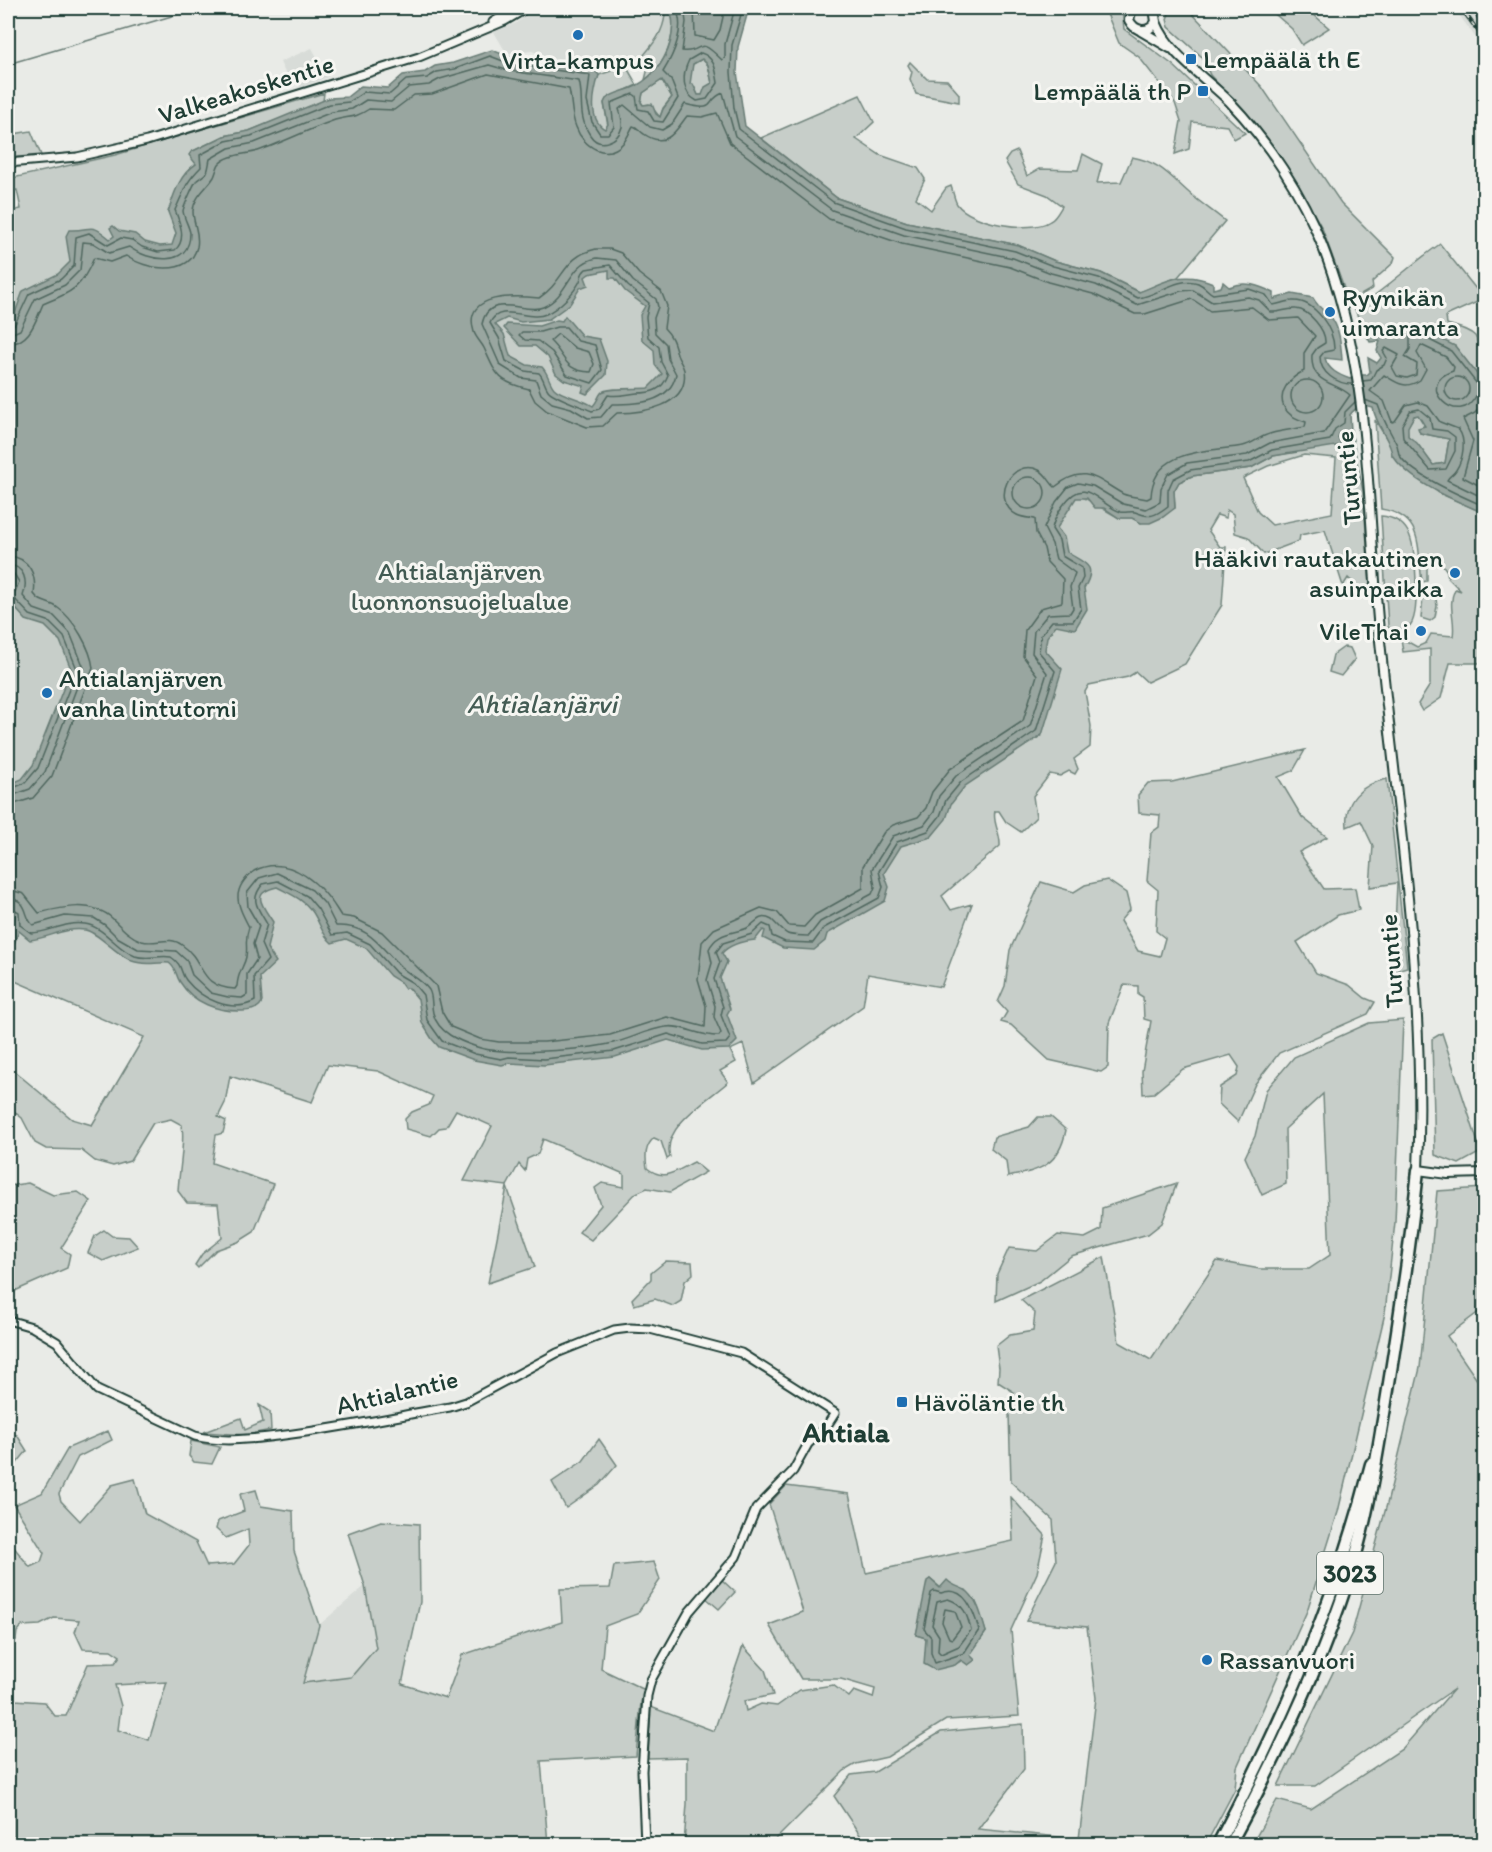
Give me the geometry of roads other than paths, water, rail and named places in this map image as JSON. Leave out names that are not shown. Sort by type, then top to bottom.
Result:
[{"type":"highway","name":"3023","points":[[1230,1845],[1288,1730],[1348,1581],[1377,1468],[1404,1297],[1418,1170]]},
{"type":"highway","name":"3023","points":[[1218,1845],[1268,1746],[1306,1660],[1348,1544],[1385,1408]]},
{"type":"main road","points":[[1131,8],[1130,22],[1141,31],[1150,29],[1156,22],[1154,8]]},
{"type":"main road","name":"Turuntie","points":[[1156,22],[1165,39],[1247,122],[1270,151],[1300,199],[1322,244],[1341,298],[1358,369],[1374,528],[1380,638],[1413,944],[1420,1104],[1418,1170]]},
{"type":"main road","name":"Turuntie","points":[[1141,31],[1177,52]]},
{"type":"main road","points":[[1418,1170],[1448,1174],[1485,1173]]},
{"type":"street","name":"Valkeakoskentie","points":[[489,26],[516,8]]},
{"type":"street","name":"Valkeakoskentie","points":[[8,163],[77,157],[147,141],[419,57],[505,21],[527,8]]},
{"type":"street","name":"Ahtialantie","points":[[8,1320],[32,1327],[57,1342],[97,1390],[195,1436],[208,1439],[245,1439],[316,1431],[450,1407],[466,1402],[557,1353],[614,1330],[630,1328],[650,1329],[741,1353],[835,1413],[829,1423],[808,1444],[793,1471],[756,1509],[736,1557],[689,1612],[651,1680],[647,1696],[642,1771],[645,1845]]},
{"type":"water","name":"Ahtialanjärvi","points":[[666,8],[749,8],[738,47],[737,72],[745,126],[837,198],[907,222],[1018,245],[1055,261],[1101,273],[1139,292],[1175,278],[1193,277],[1213,283],[1213,289],[1221,287],[1223,282],[1229,287],[1247,284],[1274,293],[1274,299],[1292,294],[1313,298],[1333,320],[1339,337],[1342,360],[1325,358],[1326,362],[1334,372],[1350,379],[1357,375],[1367,375],[1370,372],[1368,358],[1377,363],[1381,358],[1377,351],[1380,341],[1370,342],[1361,325],[1398,326],[1404,331],[1417,327],[1455,346],[1484,383],[1484,513],[1434,490],[1410,474],[1392,455],[1373,408],[1366,407],[1357,408],[1350,415],[1351,430],[1340,432],[1338,438],[1342,445],[1273,456],[1251,468],[1192,476],[1179,482],[1174,491],[1175,508],[1150,523],[1141,523],[1132,518],[1119,518],[1104,508],[1095,508],[1087,498],[1076,498],[1057,528],[1064,537],[1067,552],[1087,565],[1089,569],[1090,573],[1084,588],[1087,609],[1075,629],[1056,625],[1047,637],[1045,650],[1062,669],[1042,735],[965,786],[951,804],[946,819],[931,837],[901,846],[884,873],[889,887],[885,901],[827,934],[825,941],[814,950],[783,948],[763,938],[765,931],[763,930],[755,940],[733,945],[722,953],[727,962],[720,978],[730,1009],[727,1014],[737,1041],[729,1049],[702,1050],[668,1040],[615,1057],[544,1065],[509,1063],[502,1065],[474,1060],[439,1047],[422,1023],[418,999],[409,988],[404,988],[400,982],[390,976],[366,948],[346,939],[332,943],[325,936],[315,915],[305,903],[277,887],[261,896],[262,905],[273,922],[267,948],[276,962],[260,977],[262,1002],[251,1010],[224,1010],[207,1005],[185,989],[169,963],[146,964],[132,961],[85,930],[64,931],[30,940],[19,931],[8,959],[8,932],[15,917],[8,908],[8,785],[22,779],[33,765],[71,669],[60,641],[45,626],[26,620],[8,600],[8,592],[13,584],[8,570],[10,562],[8,561],[8,324],[15,313],[23,291],[58,274],[70,262],[66,236],[69,230],[91,228],[110,239],[114,236],[110,228],[113,226],[119,231],[135,234],[145,242],[160,246],[172,245],[176,233],[168,212],[181,179],[196,164],[189,155],[191,152],[224,136],[249,131],[329,98],[347,97],[361,86],[388,88],[403,75],[425,72],[435,66],[453,63],[492,50],[512,58],[595,71],[599,75],[594,96],[594,112],[599,124],[605,129],[608,124],[604,103],[606,99],[643,82],[665,57],[672,30],[672,20]],"holes":[[[702,59],[708,65],[712,83],[705,87],[702,95],[698,95],[693,84],[690,84],[693,64]],[[662,80],[672,97],[660,117],[656,114],[652,104],[643,105],[641,102],[643,93]],[[609,270],[609,278],[615,278],[625,291],[645,306],[640,315],[642,340],[654,350],[655,365],[662,374],[648,388],[604,391],[593,406],[557,390],[552,386],[542,367],[527,365],[510,356],[504,334],[495,324],[507,318],[521,322],[549,319],[570,304],[580,288],[588,285],[585,277]],[[1418,415],[1425,426],[1418,428],[1420,433],[1449,439],[1445,463],[1433,465],[1417,443],[1408,436],[1408,427],[1414,416]]]},
{"type":"water","points":[[565,316],[582,336],[599,339],[607,361],[606,375],[587,394],[582,392],[584,386],[564,380],[556,374],[548,357],[535,346],[521,346],[504,328],[507,324],[539,326],[557,320],[562,321]]},
{"type":"water","points":[[930,1579],[940,1588],[947,1580],[965,1590],[972,1596],[977,1606],[986,1632],[970,1655],[975,1660],[968,1665],[961,1660],[955,1665],[935,1670],[924,1664],[926,1638],[916,1635],[927,1581]]},
{"type":"waterway","points":[[8,64],[199,8]]},
{"type":"railway","points":[[1461,8],[1484,39]]},
{"type":"railway","points":[[1472,8],[1484,25]]},
{"type":"place","name":"Virta-kampus","points":[[578,35]]},
{"type":"place","name":"Lempäälä th E","points":[[1191,59]]},
{"type":"place","name":"Lempäälä th P","points":[[1203,91]]},
{"type":"place","name":"Ryynikän uimaranta","points":[[1330,312]]},
{"type":"place","name":"Hääkivi rautakautinen asuinpaikka","points":[[1455,573]]},
{"type":"place","name":"VileThai","points":[[1421,631]]},
{"type":"place","name":"Ahtialanjärven vanha lintutorni","points":[[47,693]]},
{"type":"place","name":"Hävöläntie th","points":[[902,1402]]},
{"type":"place","name":"Rassanvuori","points":[[1207,1660]]},
{"type":"district","name":"Ahtiala","points":[[846,1432]]},
{"type":"park label","name":"Ahtialanjärven luonnonsuojelualue","points":[[460,586]]}]
